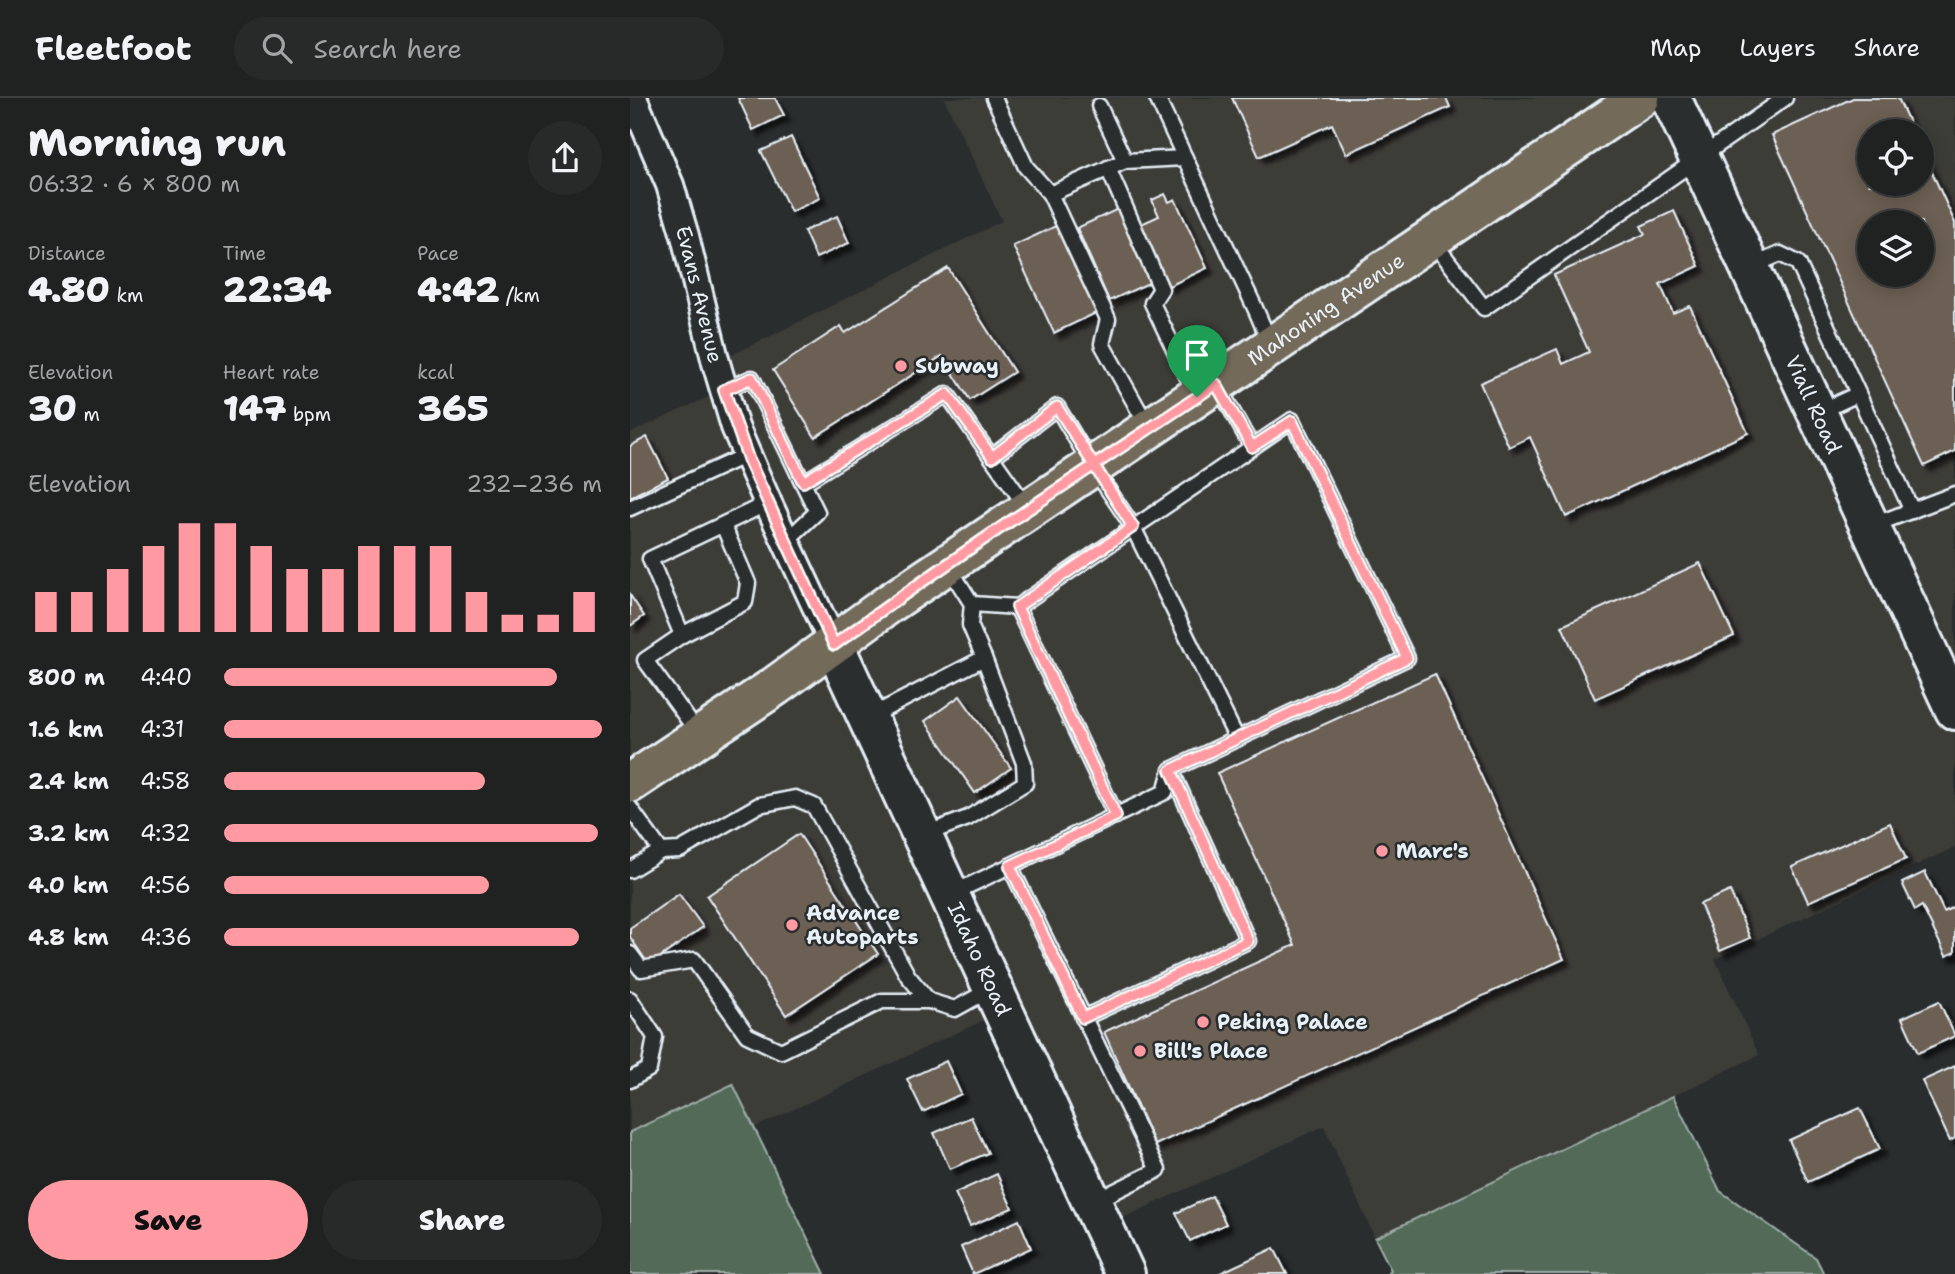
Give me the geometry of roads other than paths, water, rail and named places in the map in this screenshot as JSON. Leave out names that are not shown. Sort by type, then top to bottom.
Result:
[{"type":"main road","name":"Mahoning Avenue","points":[[630,783],[774,687],[890,603],[1640,98]]},
{"type":"street","name":"Evans Avenue","points":[[633,98],[670,185],[716,363],[746,455],[834,645]]},
{"type":"street","name":"Viall Road","points":[[1671,98],[1955,710]]},
{"type":"street","name":"Idaho Road","points":[[834,645],[1125,1274]]},
{"type":"lane","points":[[994,98],[1027,167],[1050,194],[1108,319],[1102,344],[1149,429]]},
{"type":"lane","points":[[1157,98],[1271,346]]},
{"type":"lane","points":[[1431,239],[1484,307],[1784,98]]},
{"type":"lane","points":[[1099,106],[1125,161]]},
{"type":"lane","points":[[1050,194],[1125,161],[1185,158]]},
{"type":"lane","points":[[1108,168],[1161,289],[1152,303],[1207,390],[1252,447]]},
{"type":"lane","points":[[1750,266],[1780,254],[1798,263],[1912,511]]},
{"type":"lane","points":[[724,390],[752,378],[817,512],[786,541]]},
{"type":"lane","points":[[803,482],[947,394],[1029,510]]},
{"type":"lane","points":[[1818,412],[1858,394]]},
{"type":"lane","points":[[992,457],[1057,407],[1133,527],[1237,739]]},
{"type":"lane","points":[[950,895],[1165,792],[1171,770],[1407,658],[1292,421],[1017,607],[972,604]]},
{"type":"lane","points":[[630,508],[746,455]]},
{"type":"lane","points":[[1870,527],[1955,495]]},
{"type":"lane","points":[[682,635],[650,559],[768,503]]},
{"type":"lane","points":[[700,737],[645,660],[682,635],[745,602],[748,583],[723,524]]},
{"type":"lane","points":[[922,836],[968,818],[1025,783],[1024,763],[970,625],[972,604],[948,565]]},
{"type":"lane","points":[[1017,607],[1116,816]]},
{"type":"lane","points":[[868,718],[984,658]]},
{"type":"lane","points":[[1083,1018],[1248,941],[1171,770]]},
{"type":"lane","points":[[630,870],[661,851],[680,850],[759,804],[795,798],[814,806],[908,976],[929,1001]]},
{"type":"lane","points":[[630,808],[661,851]]},
{"type":"lane","points":[[1010,866],[1158,1170],[1092,1203]]},
{"type":"lane","points":[[630,954],[640,969],[694,960],[747,1035],[781,1051],[882,1002],[929,1001],[955,1009],[993,989]]},
{"type":"lane","points":[[630,999],[654,1037],[649,1069],[630,1080]]},
{"type":"place","name":"Subway","points":[[901,366]]},
{"type":"place","name":"Marc's","points":[[1382,851]]},
{"type":"place","name":"Advance Autoparts","points":[[792,925]]},
{"type":"place","name":"Peking Palace","points":[[1203,1022]]},
{"type":"place","name":"Bill's Place","points":[[1140,1051]]}]
